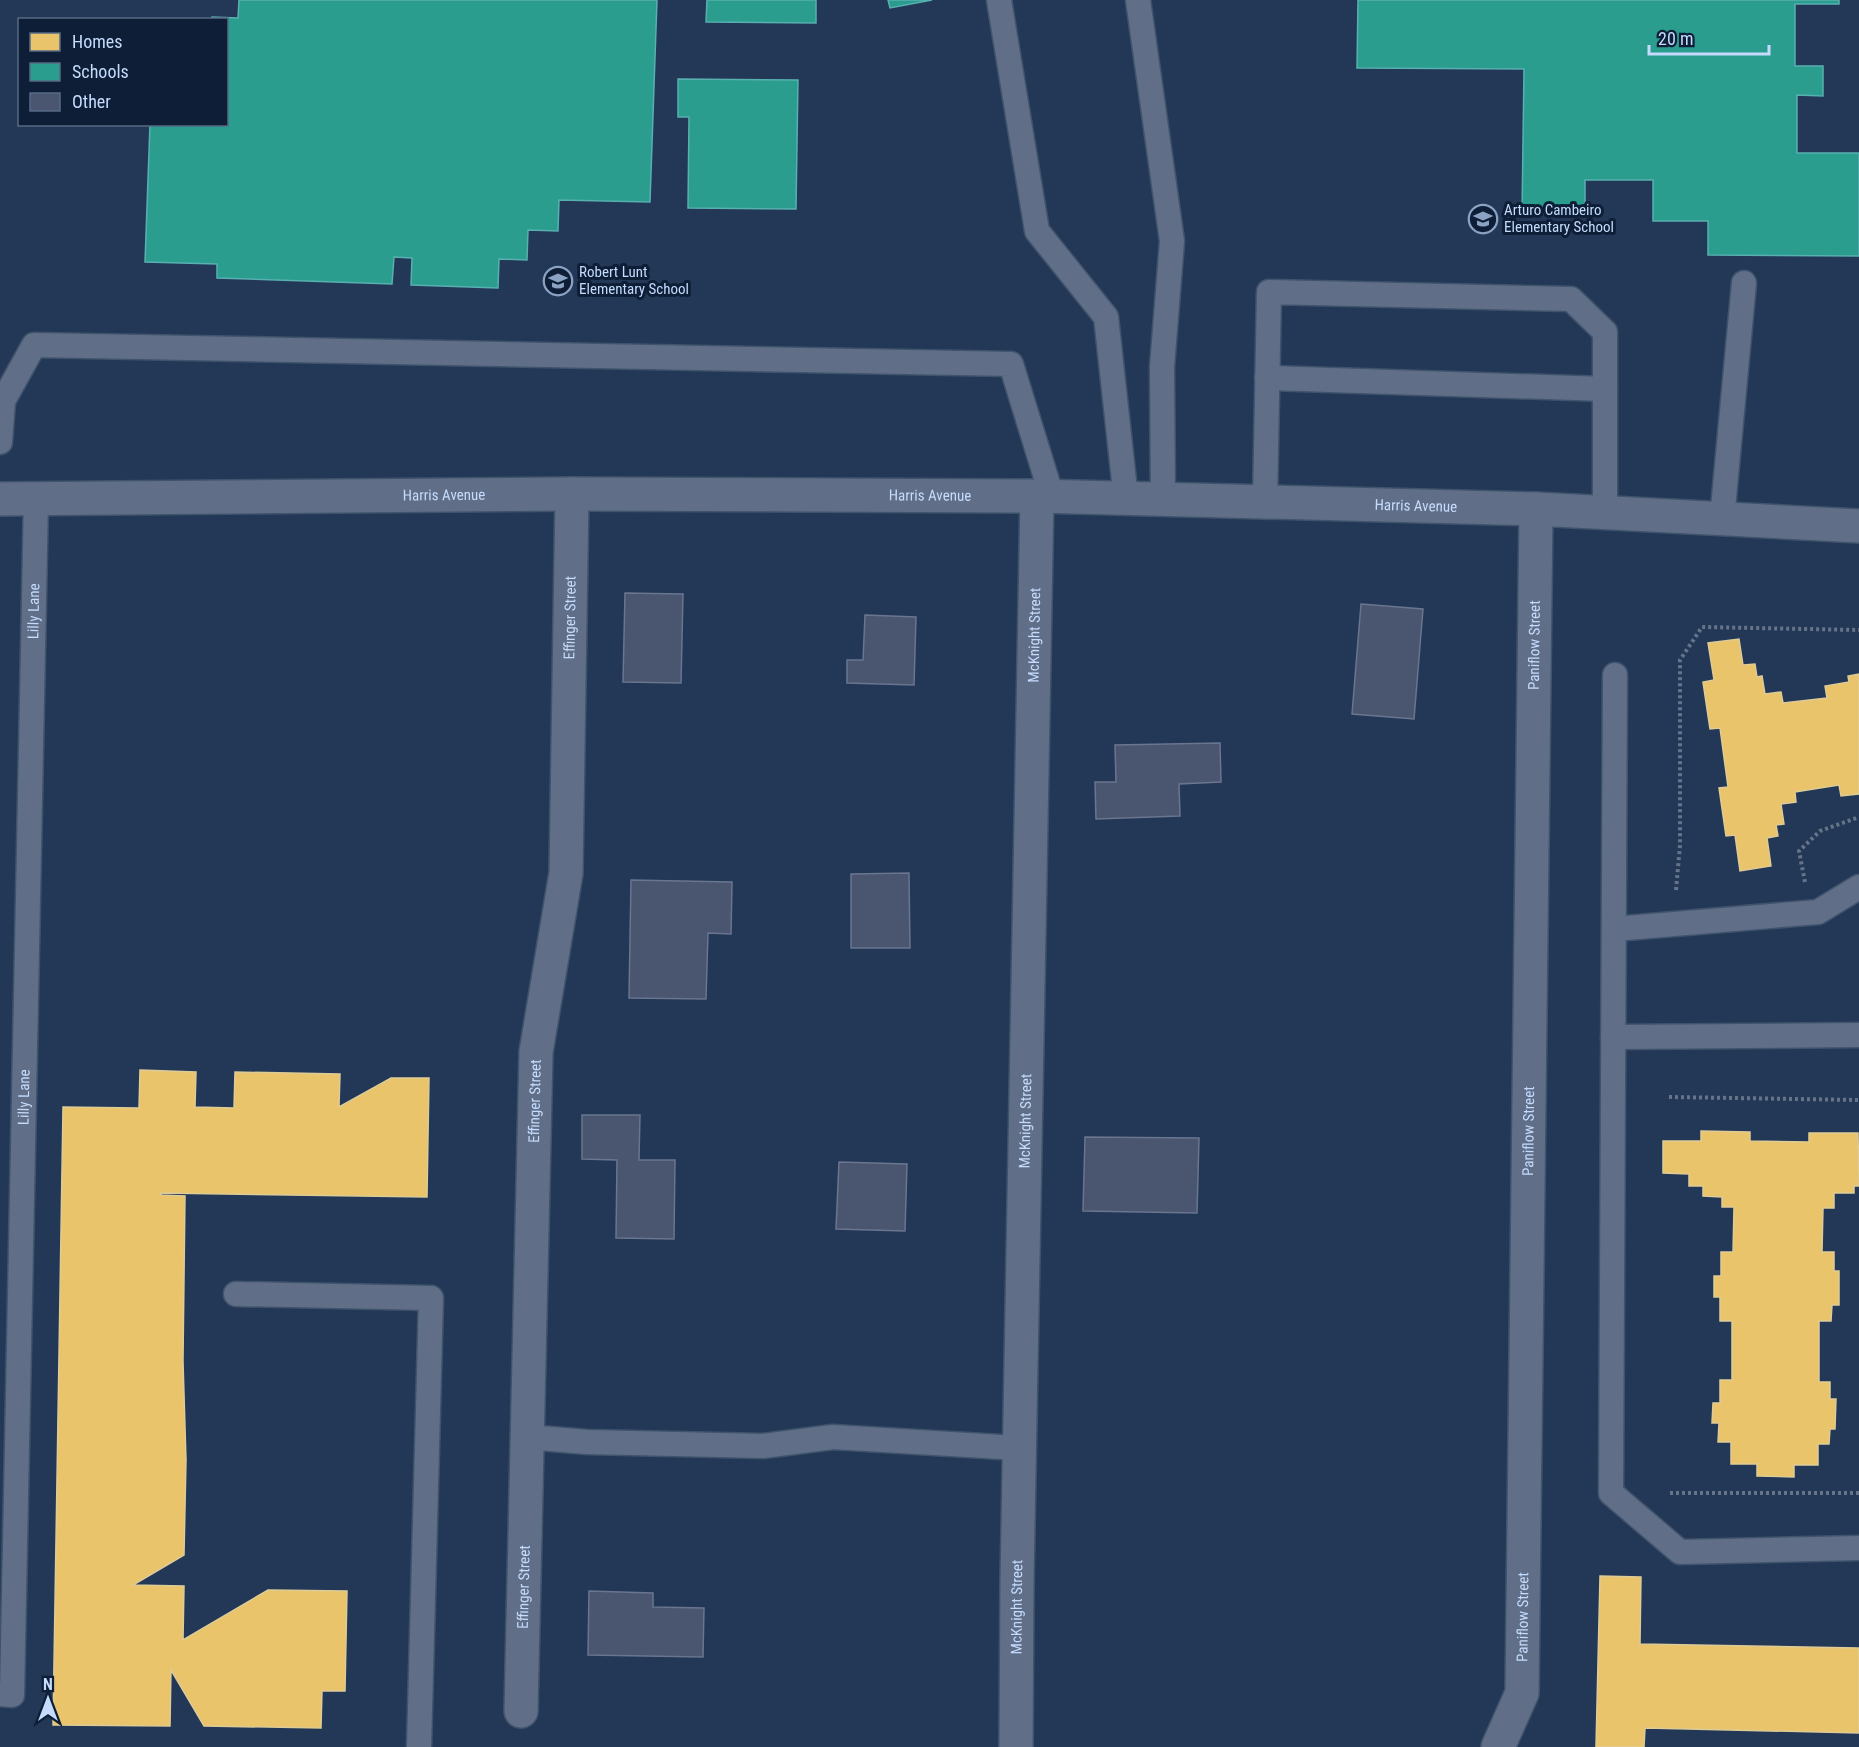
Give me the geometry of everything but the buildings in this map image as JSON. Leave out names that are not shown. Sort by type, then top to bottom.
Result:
[{"type":"street","name":"Harris Avenue","points":[[0,499],[572,494],[1045,496],[1536,509],[1859,526]]},
{"type":"street","name":"Effinger Street","points":[[521,1711],[536,1052],[566,873],[572,494]]},
{"type":"street","name":"McKnight Street","points":[[1016,1747],[1019,1448],[1045,496]]},
{"type":"street","name":"Paniflow Street","points":[[1498,1747],[1522,1693],[1536,509]]},
{"type":"lane","points":[[999,0],[1037,231],[1106,317],[1126,499]]},
{"type":"lane","points":[[1138,0],[1172,241],[1162,367],[1163,500]]},
{"type":"lane","points":[[1722,519],[1744,283]]},
{"type":"lane","points":[[1265,502],[1269,292],[1571,299],[1605,332],[1605,513]]},
{"type":"lane","points":[[0,442],[3,401],[34,345],[1011,364],[1045,496]]},
{"type":"lane","points":[[1268,378],[1605,389]]},
{"type":"lane","name":"Lilly Lane","points":[[6,1695],[36,499]]},
{"type":"lane","points":[[1615,675],[1611,1493],[1680,1552],[1859,1548]]},
{"type":"lane","points":[[1614,929],[1818,912],[1859,887]]},
{"type":"lane","points":[[1613,1037],[1859,1035]]},
{"type":"lane","points":[[236,1294],[431,1298],[419,1747]]},
{"type":"lane","points":[[527,1437],[587,1442],[763,1446],[833,1437],[1019,1448]]},
{"type":"path","points":[[1673,924],[1680,844],[1680,660],[1702,627],[1859,630]]},
{"type":"path","points":[[1805,882],[1799,851],[1820,831],[1859,817]]},
{"type":"path","points":[[1668,1097],[1859,1100]]},
{"type":"path","points":[[1670,1493],[1859,1493]]},
{"type":"place","name":"Arturo Cambeiro Elementary School","points":[[1483,219]]},
{"type":"place","name":"Robert Lunt Elementary School","points":[[558,281]]}]
